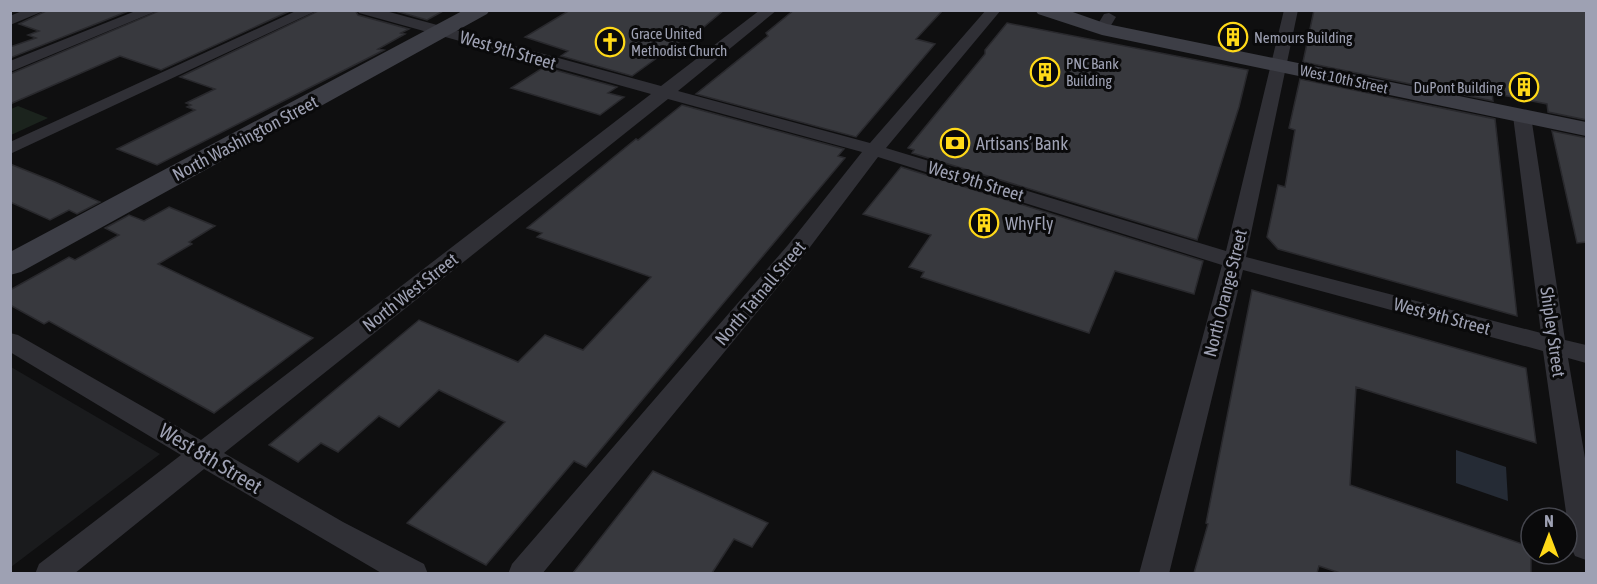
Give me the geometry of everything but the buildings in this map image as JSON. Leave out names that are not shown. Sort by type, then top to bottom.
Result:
[{"type":"main road","name":"North Washington Street","points":[[10,265],[480,10]]},
{"type":"main road","name":"West 10th Street","points":[[1045,10],[1280,66],[1587,129]]},
{"type":"street","points":[[10,21],[39,10]]},
{"type":"street","points":[[10,67],[152,10]]},
{"type":"street","points":[[10,149],[311,10]]},
{"type":"street","name":"West 9th Street","points":[[364,10],[663,94],[874,150],[1234,261],[1587,354]]},
{"type":"street","name":"North West Street","points":[[50,573],[770,10]]},
{"type":"street","name":"North Tatnall Street","points":[[523,573],[789,259],[874,150],[994,10]]},
{"type":"street","name":"North Orange Street","points":[[1154,573],[1234,261],[1291,10]]},
{"type":"street","name":"Shipley Street","points":[[1522,116],[1554,345],[1587,547]]},
{"type":"street","name":"West 8th Street","points":[[10,341],[204,453],[333,531],[413,573]]},
{"type":"shaded area","points":[[18,106],[48,118],[11,135],[11,109]]},
{"type":"shaded area","points":[[11,367],[160,454],[11,567]]},
{"type":"shaded area","points":[[1456,450],[1506,467],[1508,501],[1456,483]]},
{"type":"place","name":"Nemours Building","points":[[1233,37]]},
{"type":"place","name":"Grace United Methodist Church","points":[[610,42]]},
{"type":"place","name":"PNC Bank Building","points":[[1045,72]]},
{"type":"place","name":"DuPont Building","points":[[1524,87]]},
{"type":"place","name":"Artisans’ Bank","points":[[955,143]]},
{"type":"place","name":"WhyFly","points":[[984,223]]}]
